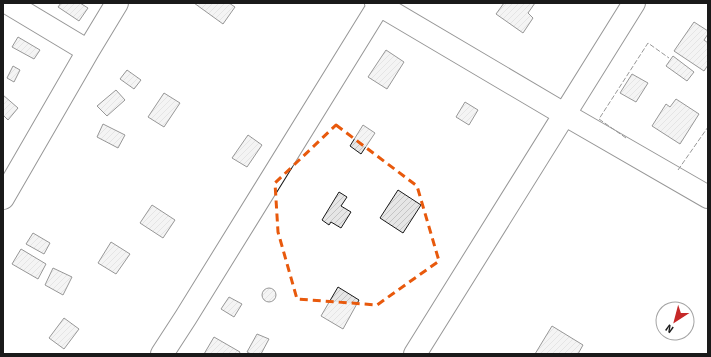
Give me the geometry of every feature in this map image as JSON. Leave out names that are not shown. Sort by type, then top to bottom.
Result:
[{"type":"street","points":[[8,3],[88,51]]},
{"type":"street","points":[[3,198],[117,3]]},
{"type":"street","points":[[415,354],[634,3]]},
{"type":"street","points":[[162,354],[186,318],[378,4],[708,197]]},
{"type":"highlighted area","points":[[336,125],[417,186],[439,261],[377,305],[297,299],[278,232],[275,183]]},
{"type":"building","points":[[61,3],[80,3],[88,8],[79,21],[58,7]]},
{"type":"building","points":[[194,3],[229,3],[235,7],[223,24]]},
{"type":"building","points":[[504,3],[535,3],[528,13],[533,18],[523,33],[496,14]]},
{"type":"building","points":[[694,22],[708,31],[708,34],[704,40],[708,43],[708,65],[704,71],[674,51]]},
{"type":"building","points":[[18,37],[40,50],[34,59],[12,47]]},
{"type":"building","points":[[386,50],[404,62],[387,89],[368,77]]},
{"type":"building","points":[[673,56],[694,72],[687,81],[666,66]]},
{"type":"building","points":[[13,66],[20,70],[14,82],[7,78]]},
{"type":"building","points":[[127,70],[141,80],[134,89],[120,79]]},
{"type":"building","points":[[632,74],[648,83],[636,102],[620,93]]},
{"type":"building","points":[[116,90],[125,100],[107,116],[97,106]]},
{"type":"building","points":[[164,93],[180,103],[164,127],[148,117]]},
{"type":"building","points":[[3,95],[18,108],[8,120],[3,115]]},
{"type":"building","points":[[676,99],[699,114],[680,144],[652,126],[666,104],[670,107]]},
{"type":"building","points":[[465,102],[478,110],[469,125],[456,117]]},
{"type":"building","points":[[103,124],[125,135],[118,148],[97,137]]},
{"type":"building","points":[[363,125],[375,133],[361,154],[350,146]]},
{"type":"building","points":[[248,135],[262,145],[247,167],[232,158]]},
{"type":"building","points":[[398,190],[421,205],[403,233],[380,218]]},
{"type":"building","points":[[339,192],[347,197],[341,206],[351,212],[341,228],[331,222],[329,225],[322,220]]},
{"type":"building","points":[[152,205],[175,220],[163,238],[140,223]]},
{"type":"building","points":[[33,233],[50,243],[44,254],[26,244]]},
{"type":"building","points":[[111,242],[130,254],[116,274],[98,263]]},
{"type":"building","points":[[21,249],[46,264],[38,279],[12,264]]},
{"type":"building","points":[[53,268],[72,277],[63,295],[45,285]]},
{"type":"building","points":[[338,287],[359,300],[343,329],[321,316]]},
{"type":"building","points":[[269,288],[274,290],[276,295],[274,300],[269,302],[264,300],[262,295],[264,290]]},
{"type":"building","points":[[229,297],[242,304],[234,317],[221,309]]},
{"type":"building","points":[[64,318],[79,329],[64,349],[49,338]]},
{"type":"building","points":[[552,326],[583,345],[578,354],[535,354]]},
{"type":"building","points":[[257,334],[269,339],[261,354],[251,354],[247,352]]},
{"type":"building","points":[[214,337],[240,352],[239,354],[204,354]]},
{"type":"fence","points":[[626,138],[599,119],[648,43],[669,58]]},
{"type":"fence","points":[[678,170],[708,127]]}]
